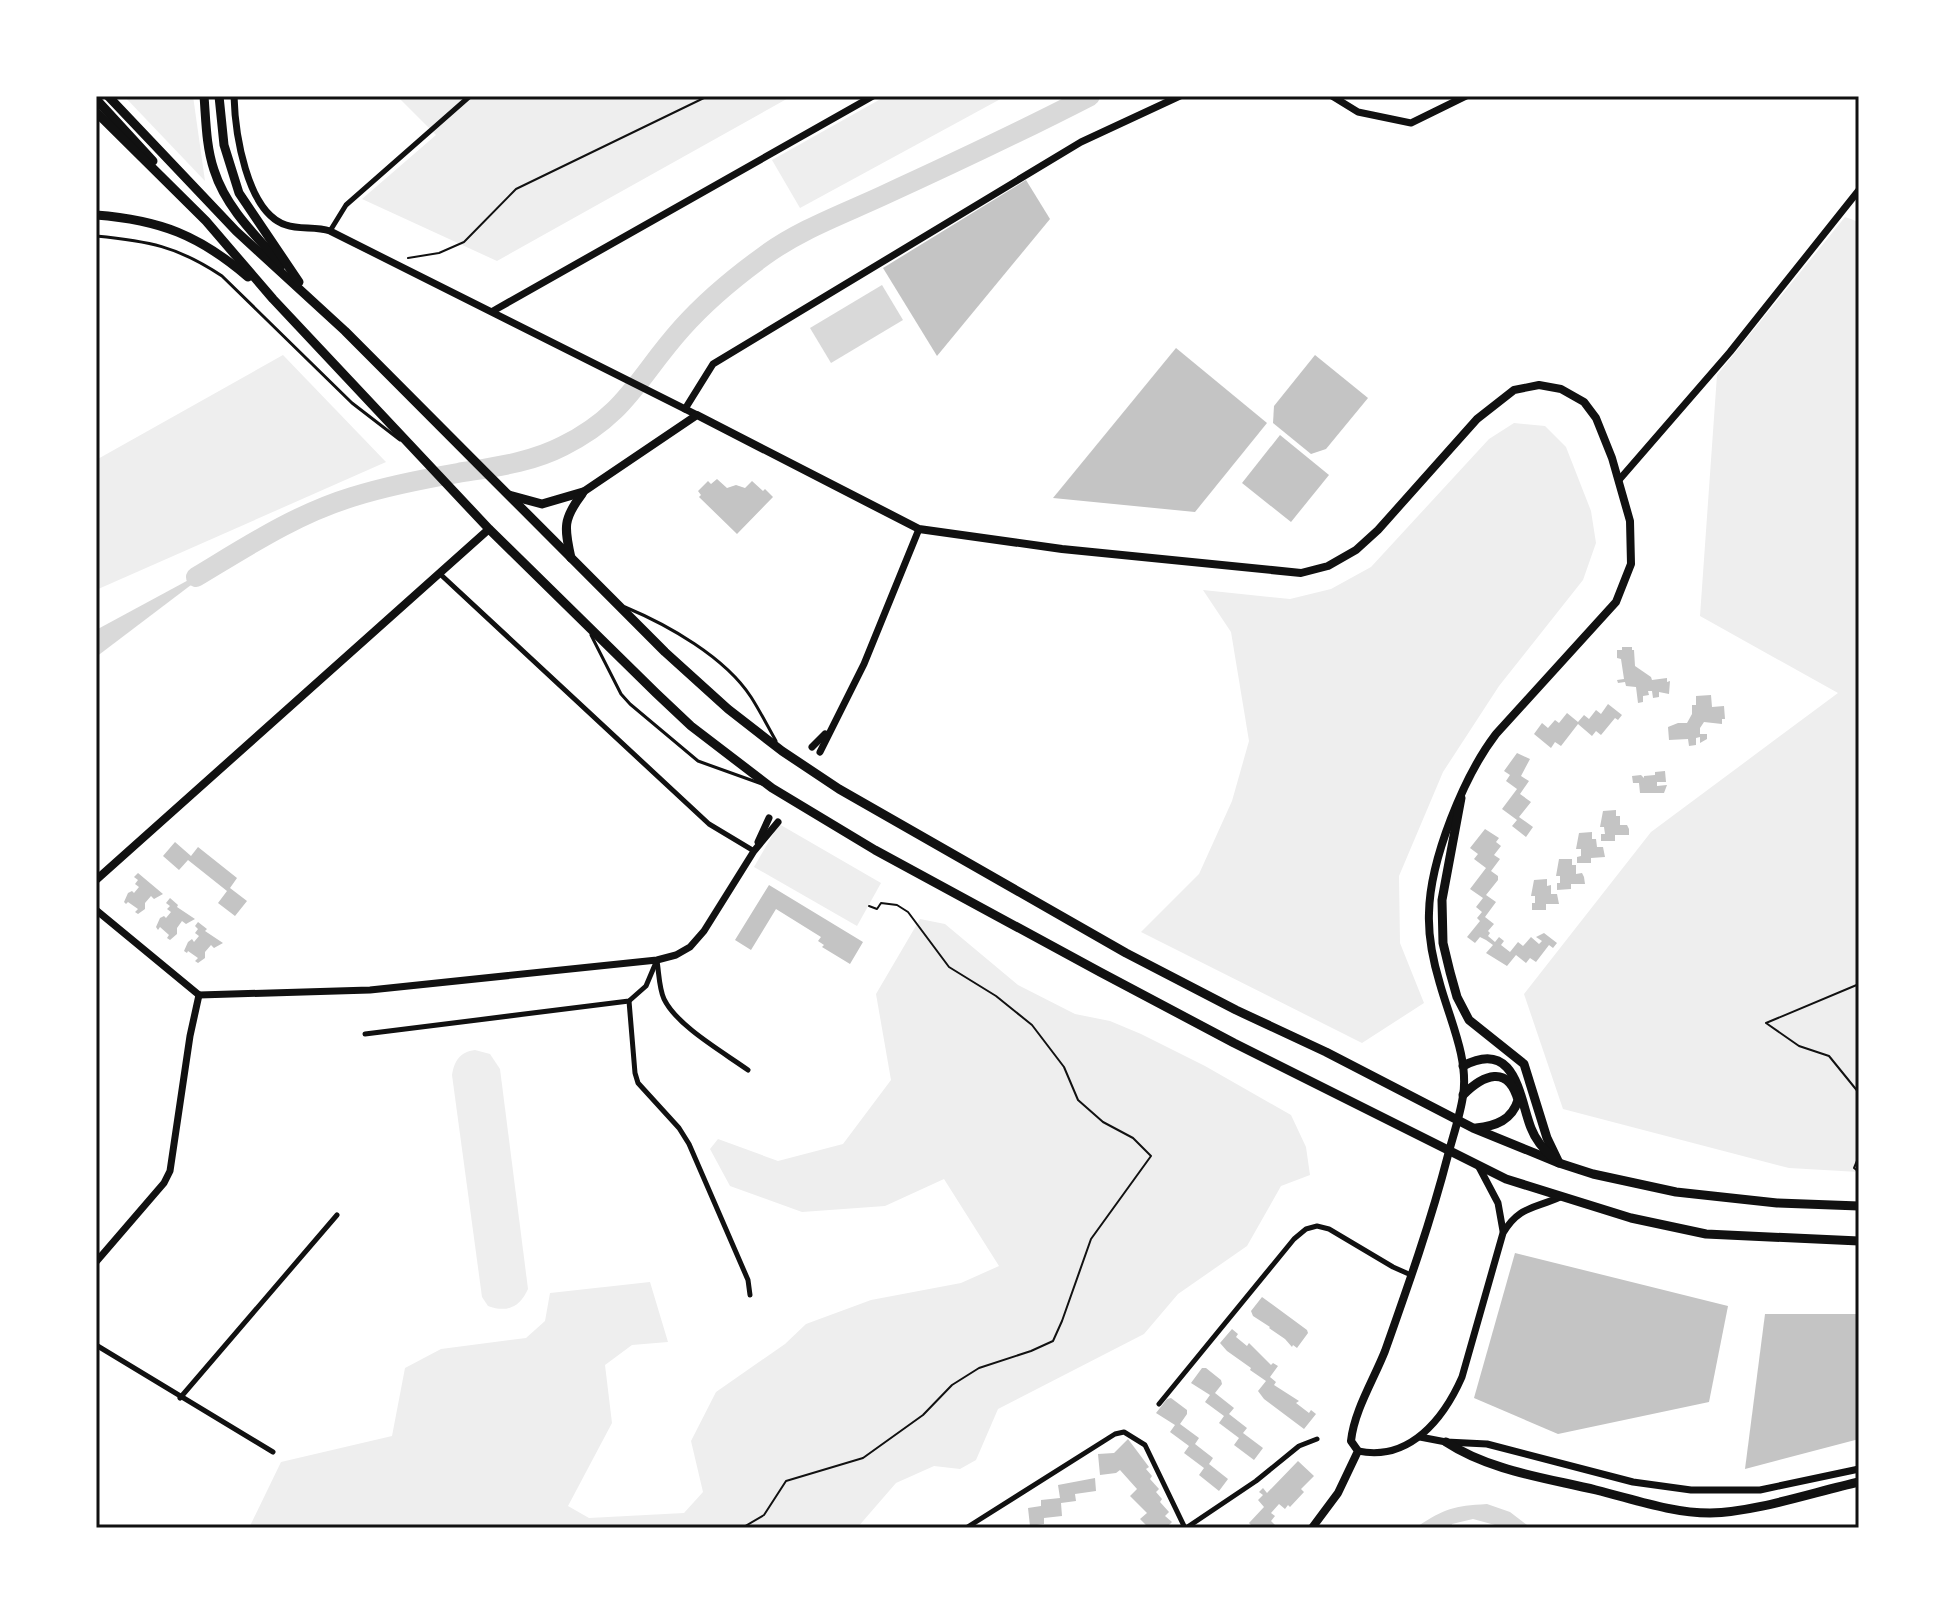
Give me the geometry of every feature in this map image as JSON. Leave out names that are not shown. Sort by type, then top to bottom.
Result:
[{"type":"highway","points":[[108,96],[236,231],[345,331],[572,561],[717,700],[782,751],[893,821],[1126,953],[1473,1128],[1559,1163],[1633,1183],[1719,1199],[1859,1206]]},
{"type":"highway","points":[[204,96],[208,146],[222,189],[241,219],[308,295]]},
{"type":"highway","points":[[219,96],[224,145],[239,193],[308,295]]},
{"type":"highway","points":[[96,99],[273,299],[489,529],[691,726],[772,788],[875,850],[1113,979],[1479,1167],[1560,1197],[1631,1218],[1706,1234],[1859,1241]]},
{"type":"highway","points":[[96,112],[206,221]]},
{"type":"highway","points":[[96,215],[133,218],[181,231],[218,254],[273,299]]},
{"type":"highway","points":[[507,495],[542,504],[583,492]]},
{"type":"highway","points":[[572,561],[566,518],[583,492]]},
{"type":"highway","points":[[1461,798],[1442,900],[1443,943],[1450,972],[1469,1020],[1524,1064],[1547,1138],[1559,1163]]},
{"type":"highway","points":[[1463,1066],[1491,1060],[1508,1069],[1519,1085],[1537,1141],[1559,1163]]},
{"type":"highway","points":[[1463,1095],[1480,1080],[1489,1076],[1502,1077],[1515,1091],[1518,1100],[1511,1115],[1497,1123],[1473,1128]]},
{"type":"highway","points":[[1446,1442],[1462,1453],[1489,1463],[1672,1508],[1709,1513],[1746,1508],[1859,1482]]},
{"type":"main road","points":[[583,492],[697,415],[919,529],[1062,549],[1301,573],[1328,566],[1356,550],[1378,530],[1477,419],[1514,390],[1539,385],[1561,389],[1584,402],[1596,418],[1619,480],[1632,541],[1631,564],[1616,602],[1496,734],[1470,773],[1438,859],[1429,910],[1434,963],[1463,1066],[1463,1095],[1437,1199],[1385,1350],[1355,1423],[1351,1441],[1358,1451],[1346,1480],[1312,1528]]},
{"type":"main road","points":[[96,880],[489,529]]},
{"type":"street","points":[[234,96],[241,158],[252,187],[275,219],[287,226],[320,227],[330,231],[697,415]]},
{"type":"street","points":[[330,231],[346,205],[470,96]]},
{"type":"street","points":[[493,311],[873,96]]},
{"type":"street","points":[[685,409],[713,364],[1081,142],[1180,96]]},
{"type":"street","points":[[1332,96],[1358,112],[1411,123],[1466,96]]},
{"type":"street","points":[[1619,480],[1730,352],[1859,190]]},
{"type":"street","points":[[820,752],[854,685],[919,529]]},
{"type":"street","points":[[439,573],[709,824],[754,851]]},
{"type":"street","points":[[812,747],[830,730]]},
{"type":"street","points":[[96,910],[199,995],[370,990],[657,960],[690,947],[704,931],[754,851],[769,818]]},
{"type":"street","points":[[754,851],[778,822]]},
{"type":"street","points":[[365,1034],[629,1001],[646,986],[657,960]]},
{"type":"street","points":[[657,960],[663,996],[669,1007],[680,1020],[748,1070]]},
{"type":"street","points":[[96,1262],[164,1183],[170,1171],[199,995]]},
{"type":"street","points":[[629,1001],[638,1083],[679,1128],[689,1144],[748,1280],[750,1295]]},
{"type":"street","points":[[1479,1167],[1498,1203],[1503,1233]]},
{"type":"street","points":[[1358,1451],[1380,1452],[1402,1447],[1435,1424],[1462,1377],[1503,1233],[1520,1211],[1560,1197]]},
{"type":"street","points":[[180,1398],[337,1215]]},
{"type":"street","points":[[1159,1404],[1281,1253],[1306,1229],[1317,1226],[1329,1229],[1411,1275]]},
{"type":"street","points":[[96,1345],[273,1452]]},
{"type":"street","points":[[966,1528],[1115,1434],[1124,1432],[1145,1445],[1186,1528],[1256,1481],[1299,1446],[1317,1439]]},
{"type":"street","points":[[1420,1437],[1487,1444],[1633,1482],[1691,1490],[1760,1490],[1859,1469]]},
{"type":"lane","points":[[96,236],[164,245],[204,264],[237,289],[352,403],[418,455]]},
{"type":"lane","points":[[615,602],[668,625],[695,643],[750,695],[782,751]]},
{"type":"lane","points":[[586,625],[621,694],[630,704],[698,761],[772,788]]},
{"type":"path","points":[[391,261],[439,253],[464,242],[516,189],[708,96]]},
{"type":"path","points":[[742,1528],[764,1515],[786,1481],[863,1458],[923,1415],[952,1385],[979,1368],[1053,1341],[1091,1239],[1151,1156],[1133,1138],[1103,1122],[1078,1100],[1064,1067],[1032,1025],[996,996],[949,967],[908,912],[897,905],[881,903],[877,909],[869,906]]},
{"type":"path","points":[[1859,984],[1766,1023],[1799,1046],[1829,1056],[1859,1093]]},
{"type":"path","points":[[1859,1156],[1854,1168],[1859,1172]]},
{"type":"shaded area","points":[[124,96],[193,96],[205,181]]},
{"type":"shaded area","points":[[397,96],[792,96],[497,261],[362,199],[436,135]]},
{"type":"shaded area","points":[[886,96],[1006,96],[800,208],[772,160]]},
{"type":"shaded area","points":[[1845,217],[1859,222],[1859,1172],[1789,1168],[1563,1109],[1524,994],[1651,832],[1838,693],[1700,616],[1717,375]]},
{"type":"shaded area","points":[[882,285],[903,320],[831,363],[810,328]]},
{"type":"shaded area","points":[[283,355],[386,462],[96,590],[96,460]]},
{"type":"shaded area","points":[[1514,423],[1545,426],[1566,447],[1591,511],[1596,543],[1583,580],[1499,686],[1443,772],[1399,876],[1400,943],[1424,1003],[1362,1043],[1141,932],[1199,874],[1232,801],[1249,741],[1231,632],[1203,590],[1290,599],[1331,589],[1371,567],[1489,439]]},
{"type":"shaded area","points":[[220,563],[96,657],[96,630]]},
{"type":"shaded area","points":[[779,824],[881,883],[857,926],[754,867]]},
{"type":"shaded area","points":[[920,919],[945,924],[1018,985],[1075,1014],[1110,1021],[1141,1034],[1291,1115],[1306,1147],[1310,1175],[1281,1186],[1247,1246],[1178,1294],[1144,1334],[998,1409],[976,1460],[960,1469],[934,1466],[896,1483],[857,1528],[249,1528],[281,1462],[392,1436],[405,1368],[441,1349],[526,1338],[545,1321],[550,1293],[650,1282],[668,1342],[632,1345],[605,1365],[612,1423],[568,1506],[589,1518],[684,1513],[703,1492],[691,1441],[716,1392],[785,1344],[806,1324],[871,1300],[961,1283],[999,1266],[944,1179],[885,1206],[802,1212],[730,1186],[710,1149],[718,1139],[778,1161],[843,1144],[891,1080],[876,994]]},
{"type":"shaded area","points":[[475,1050],[490,1054],[500,1069],[528,1289],[517,1304],[507,1308],[488,1306],[482,1297],[452,1075],[459,1058]]},
{"type":"shaded area","points":[[1487,1504],[1510,1512],[1531,1528],[1506,1528],[1473,1519],[1452,1524],[1451,1528],[1415,1528],[1449,1510]]},
{"type":"building","points":[[1026,180],[1050,219],[937,356],[883,268]]},
{"type":"building","points":[[1176,348],[1267,423],[1195,512],[1053,498]]},
{"type":"building","points":[[1315,355],[1368,398],[1326,449],[1311,454],[1273,423],[1274,406]]},
{"type":"building","points":[[1280,435],[1329,475],[1291,522],[1242,483]]},
{"type":"building","points":[[717,479],[727,488],[736,485],[745,488],[752,481],[773,497],[737,534],[699,497],[698,491],[708,481],[711,484]]},
{"type":"building","points":[[1622,647],[1632,647],[1635,666],[1652,680],[1667,678],[1667,682],[1670,681],[1669,694],[1659,692],[1659,697],[1653,698],[1652,691],[1648,691],[1649,695],[1643,696],[1643,702],[1638,703],[1636,687],[1626,686],[1625,682],[1618,683],[1617,680],[1624,679],[1621,659],[1617,658],[1617,650],[1622,650]]},
{"type":"building","points":[[1711,695],[1712,707],[1724,706],[1725,719],[1722,719],[1722,724],[1704,722],[1700,734],[1707,734],[1707,739],[1700,743],[1700,737],[1696,738],[1696,745],[1689,746],[1688,739],[1669,740],[1668,727],[1687,723],[1692,714],[1692,705],[1696,705],[1696,696]]},
{"type":"building","points":[[1608,704],[1622,715],[1618,720],[1615,718],[1601,735],[1596,731],[1592,736],[1578,724],[1561,746],[1555,742],[1551,748],[1534,734],[1542,723],[1548,728],[1555,720],[1559,723],[1567,713],[1578,722],[1584,715],[1589,719],[1596,710],[1601,714]]},
{"type":"building","points":[[1517,753],[1530,759],[1521,776],[1529,781],[1520,794],[1531,802],[1519,817],[1533,827],[1526,837],[1512,826],[1517,820],[1502,809],[1517,789],[1506,781],[1510,775],[1504,771]]},
{"type":"building","points":[[1665,771],[1666,782],[1657,782],[1657,786],[1667,785],[1664,793],[1640,793],[1639,783],[1633,783],[1632,776],[1641,775],[1644,778]]},
{"type":"building","points":[[1616,810],[1620,825],[1627,825],[1629,835],[1615,835],[1615,841],[1601,841],[1601,834],[1605,834],[1604,827],[1600,827],[1603,811]]},
{"type":"building","points":[[1485,829],[1499,838],[1496,842],[1501,846],[1494,855],[1500,859],[1491,871],[1498,876],[1498,880],[1486,895],[1496,902],[1485,917],[1494,924],[1488,936],[1495,942],[1499,937],[1504,941],[1501,945],[1510,952],[1518,942],[1523,946],[1531,937],[1539,944],[1542,941],[1536,937],[1544,933],[1557,943],[1553,948],[1549,945],[1536,962],[1530,958],[1526,963],[1516,955],[1507,966],[1486,953],[1493,945],[1480,937],[1475,943],[1467,937],[1480,921],[1477,918],[1482,912],[1476,907],[1483,898],[1470,889],[1486,868],[1474,859],[1478,854],[1470,848]]},
{"type":"building","points":[[1592,832],[1592,839],[1596,839],[1597,847],[1603,847],[1605,857],[1591,858],[1591,863],[1577,863],[1577,857],[1581,856],[1581,849],[1576,849],[1579,833]]},
{"type":"building","points":[[175,842],[191,856],[198,847],[237,878],[230,888],[247,901],[235,916],[218,903],[227,891],[188,860],[179,870],[163,856]]},
{"type":"building","points":[[1559,859],[1572,859],[1576,874],[1582,873],[1585,884],[1571,884],[1571,889],[1557,890],[1557,883],[1560,883],[1560,876],[1556,876]]},
{"type":"building","points":[[138,873],[163,894],[154,899],[151,896],[145,903],[145,909],[138,914],[135,912],[138,909],[124,902],[128,893],[134,893],[139,887],[134,877]]},
{"type":"building","points":[[1547,879],[1547,886],[1551,885],[1551,894],[1557,894],[1559,904],[1546,904],[1546,910],[1532,910],[1532,903],[1535,903],[1535,896],[1531,896],[1534,880]]},
{"type":"building","points":[[769,885],[863,942],[850,964],[822,947],[824,945],[818,941],[821,937],[776,909],[751,950],[735,940]]},
{"type":"building","points":[[170,898],[195,919],[186,924],[182,921],[177,934],[170,940],[167,938],[169,935],[156,927],[160,918],[166,918],[171,912],[166,903]]},
{"type":"building","points":[[198,922],[223,943],[214,948],[211,945],[205,952],[205,958],[198,963],[195,961],[198,958],[184,951],[188,942],[192,939],[194,942],[199,936],[195,933]]},
{"type":"building","points":[[1515,1253],[1728,1306],[1709,1402],[1558,1434],[1474,1398]]},
{"type":"building","points":[[1262,1297],[1307,1330],[1297,1348],[1253,1316],[1251,1311]]},
{"type":"building","points":[[1765,1314],[1859,1314],[1859,1439],[1745,1469]]},
{"type":"building","points":[[1232,1329],[1247,1346],[1249,1343],[1271,1365],[1278,1366],[1270,1377],[1276,1382],[1274,1385],[1299,1401],[1296,1403],[1309,1413],[1311,1410],[1316,1414],[1304,1429],[1264,1399],[1258,1391],[1266,1381],[1220,1343]]},
{"type":"building","points":[[1202,1368],[1221,1380],[1222,1384],[1215,1393],[1234,1408],[1229,1414],[1247,1428],[1243,1433],[1263,1448],[1254,1460],[1234,1445],[1239,1438],[1219,1423],[1224,1416],[1205,1402],[1210,1395],[1191,1383]]},
{"type":"building","points":[[1171,1398],[1187,1410],[1180,1424],[1199,1438],[1195,1444],[1213,1458],[1209,1464],[1228,1479],[1219,1491],[1199,1475],[1204,1468],[1184,1453],[1189,1446],[1170,1432],[1175,1425],[1156,1413]]},
{"type":"building","points":[[1128,1439],[1149,1467],[1146,1469],[1159,1489],[1156,1492],[1162,1499],[1160,1502],[1169,1512],[1165,1516],[1172,1522],[1166,1528],[1149,1528],[1140,1519],[1147,1513],[1130,1496],[1137,1489],[1120,1470],[1100,1475],[1098,1454],[1114,1453]]},
{"type":"building","points":[[1298,1461],[1314,1476],[1301,1489],[1304,1492],[1290,1507],[1288,1505],[1285,1509],[1279,1504],[1271,1513],[1275,1516],[1271,1521],[1275,1525],[1273,1528],[1254,1528],[1249,1523],[1264,1507],[1258,1500],[1263,1495],[1259,1492],[1263,1488],[1267,1493]]},
{"type":"building","points":[[1095,1478],[1096,1491],[1075,1494],[1076,1501],[1061,1503],[1062,1516],[1044,1518],[1044,1524],[1030,1526],[1028,1508],[1041,1506],[1041,1500],[1060,1498],[1058,1485]]},
{"type":"waterway","points":[[196,577],[272,532],[331,504],[405,483],[525,460],[563,446],[585,434],[617,408],[701,308],[778,247],[822,223],[961,160],[1090,96]]}]
